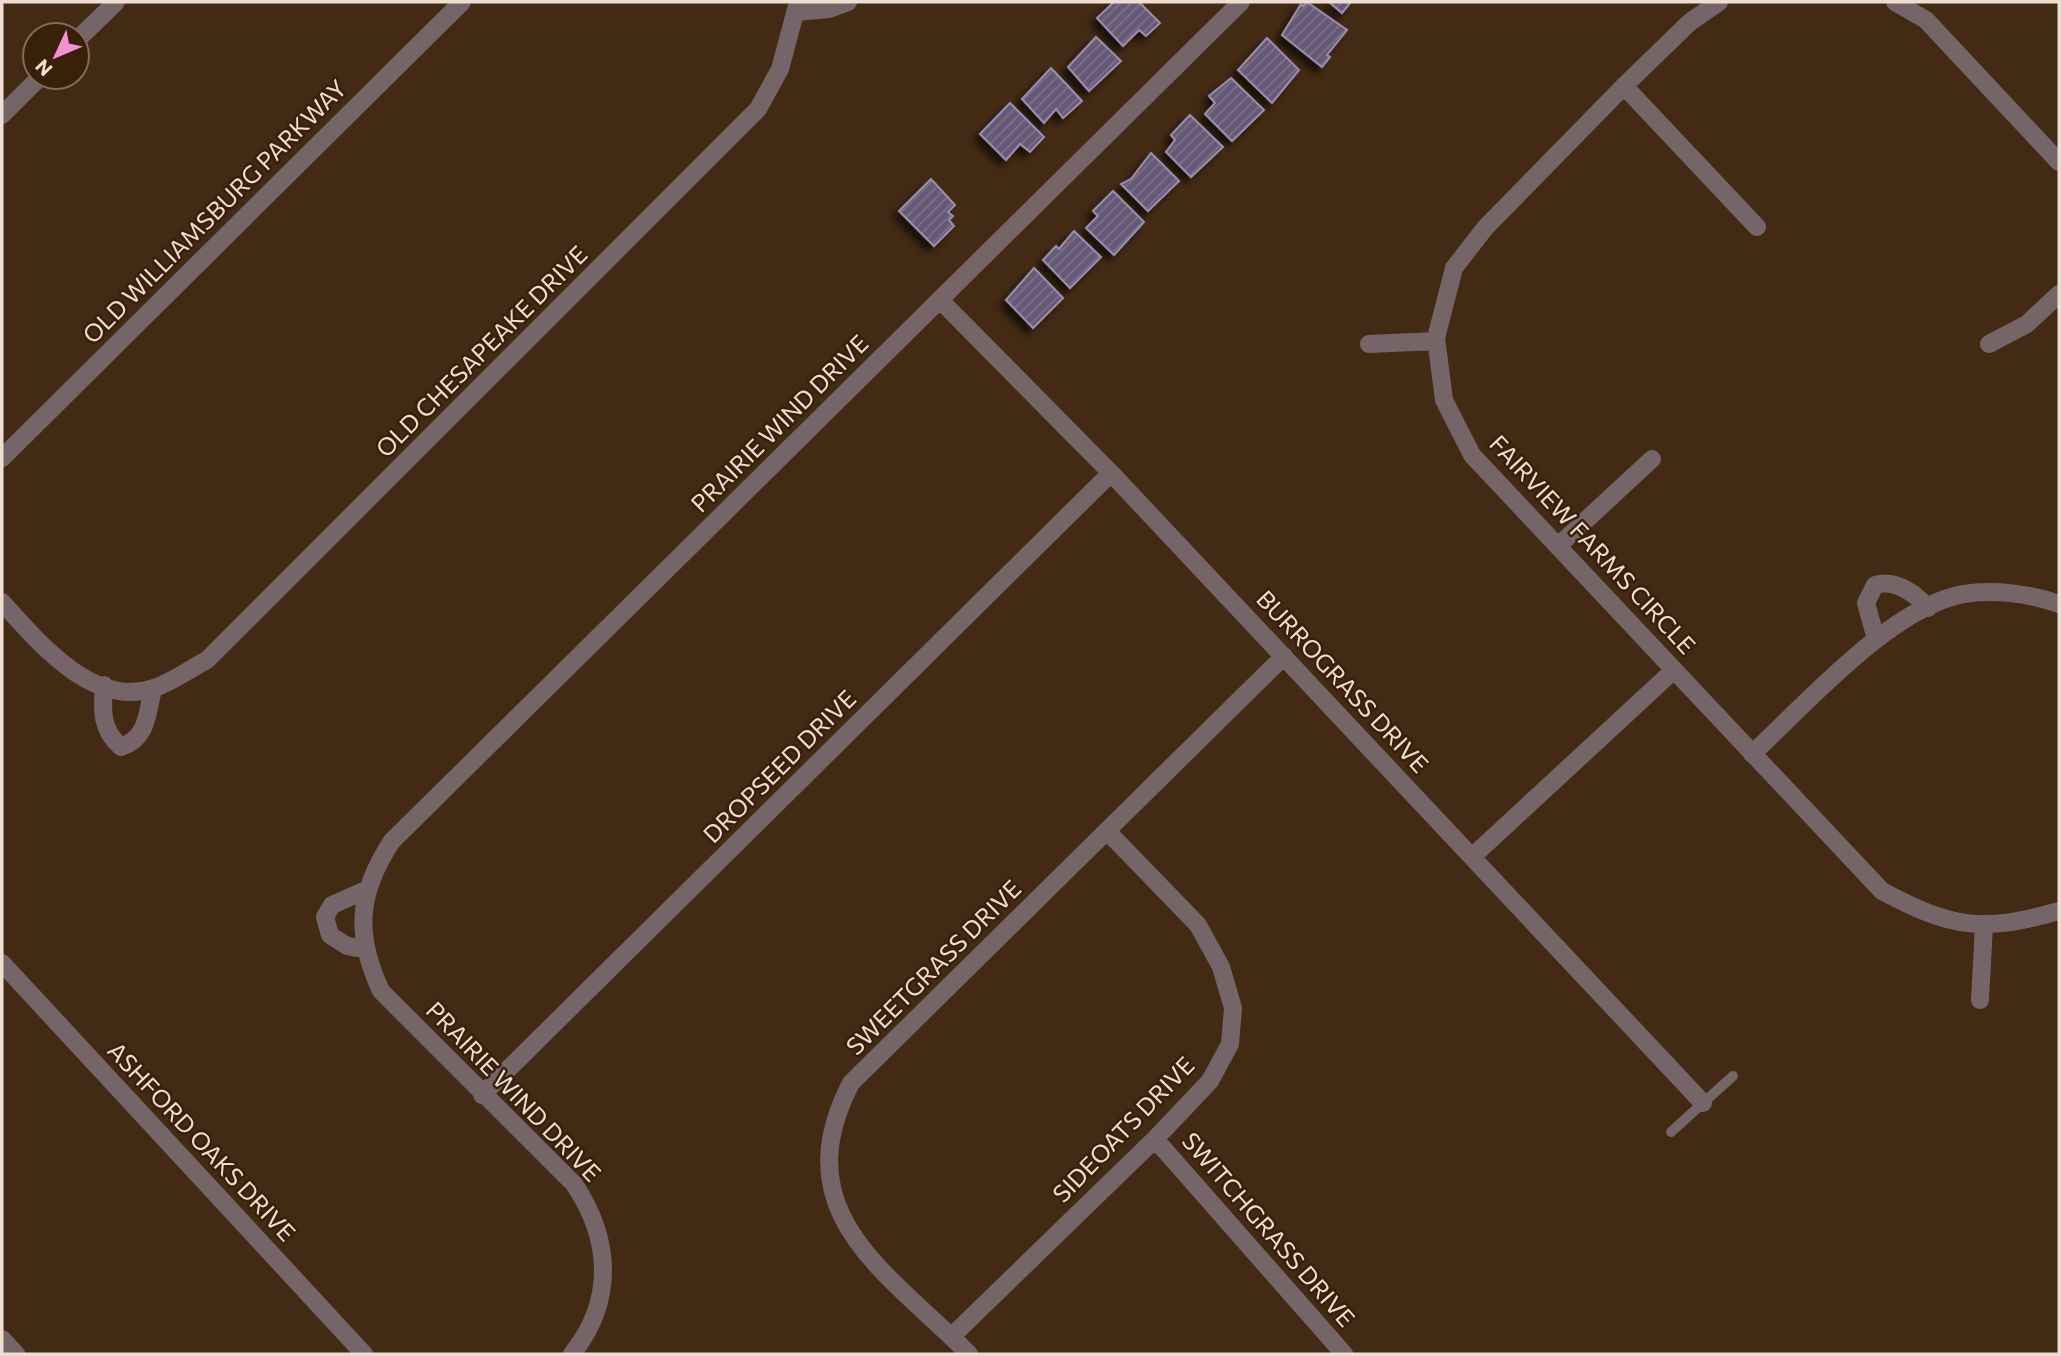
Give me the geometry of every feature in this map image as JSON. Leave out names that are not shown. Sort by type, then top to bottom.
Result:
[{"type":"street","points":[[91,26],[116,2]]},
{"type":"street","name":"OLD WILLIAMSBURG PARKWAY","points":[[2,458],[462,2]]},
{"type":"street","name":"OLD CHESAPEAKE DRIVE","points":[[2,603],[55,660],[104,685],[121,690],[153,689],[207,660],[727,143],[758,109],[780,69],[797,7],[830,9],[848,2]]},
{"type":"street","name":"PRAIRIE WIND DRIVE","points":[[572,1354],[583,1340],[597,1311],[603,1277],[600,1238],[591,1210],[573,1184],[381,991],[365,949],[362,922],[366,890],[378,861],[392,841],[1241,2]]},
{"type":"street","name":"FAIRVIEW FARMS CIRCLE","points":[[1719,2],[1690,22],[1624,86],[1485,228],[1454,268],[1436,341],[1444,400],[1472,455],[1882,891],[1917,909],[1965,925],[2014,925],[2059,911]]},
{"type":"street","points":[[1895,2],[1926,20],[2059,162]]},
{"type":"street","points":[[1624,86],[1757,227]]},
{"type":"street","points":[[2,115],[26,91]]},
{"type":"street","points":[[1990,344],[2028,324],[2059,294]]},
{"type":"street","name":"BURROGRASS DRIVE","points":[[940,300],[1111,473],[1703,1103]]},
{"type":"street","points":[[1368,345],[1436,341]]},
{"type":"street","points":[[1558,547],[1652,459]]},
{"type":"street","name":"DROPSEED DRIVE","points":[[482,1095],[1111,473]]},
{"type":"street","points":[[1876,639],[1866,603],[1875,585],[1884,582],[1905,589],[1928,608]]},
{"type":"street","points":[[1752,754],[1876,639],[1928,608],[1964,594],[2034,595],[2059,604]]},
{"type":"street","name":"SWEETGRASS DRIVE","points":[[969,1354],[858,1246],[840,1215],[831,1189],[828,1163],[836,1111],[851,1083],[1284,656]]},
{"type":"street","points":[[1473,856],[1674,670]]},
{"type":"street","points":[[104,685],[104,720],[109,737],[121,747],[133,743],[146,725],[153,689]]},
{"type":"street","name":"SIDEOATS DRIVE","points":[[952,1336],[1155,1139],[1210,1081],[1230,1044],[1233,1008],[1222,967],[1198,925],[1107,831]]},
{"type":"street","points":[[365,949],[347,946],[330,935],[325,918],[332,905],[366,890]]},
{"type":"street","points":[[1980,1000],[1984,925]]},
{"type":"street","name":"ASHFORD OAKS DRIVE","points":[[2,963],[364,1354]]},
{"type":"street","name":"SWITCHGRASS DRIVE","points":[[1155,1139],[1344,1354]]},
{"type":"street","points":[[2,1339],[16,1354]]},
{"type":"lane","points":[[1671,1132],[1733,1076]]},
{"type":"building","points":[[1114,2],[1139,2],[1160,23],[1146,36],[1139,30],[1123,46],[1097,18]]},
{"type":"building","points":[[1307,2],[1347,30],[1327,55],[1330,57],[1322,67],[1282,35],[1301,4],[1303,6]]},
{"type":"building","points":[[1329,2],[1351,2],[1342,13]]},
{"type":"building","points":[[1096,37],[1121,61],[1089,91],[1068,67]]},
{"type":"building","points":[[1267,38],[1299,70],[1272,103],[1238,70]]},
{"type":"building","points":[[1051,68],[1082,101],[1063,118],[1056,109],[1044,123],[1022,99]]},
{"type":"building","points":[[1231,78],[1264,110],[1232,141],[1205,114],[1215,103],[1209,96]]},
{"type":"building","points":[[1010,103],[1044,137],[1030,152],[1020,144],[1006,160],[980,134]]},
{"type":"building","points":[[1190,115],[1223,147],[1191,177],[1166,152],[1175,140],[1171,135]]},
{"type":"building","points":[[1151,153],[1179,181],[1148,211],[1121,184],[1131,179]]},
{"type":"building","points":[[931,179],[955,205],[948,212],[953,216],[949,220],[954,226],[934,246],[899,211]]},
{"type":"building","points":[[1113,191],[1144,222],[1114,255],[1086,228],[1098,216],[1093,211]]},
{"type":"building","points":[[1074,231],[1101,257],[1070,288],[1043,260],[1056,246],[1059,249]]},
{"type":"building","points":[[1034,268],[1063,298],[1033,328],[1006,300]]}]
